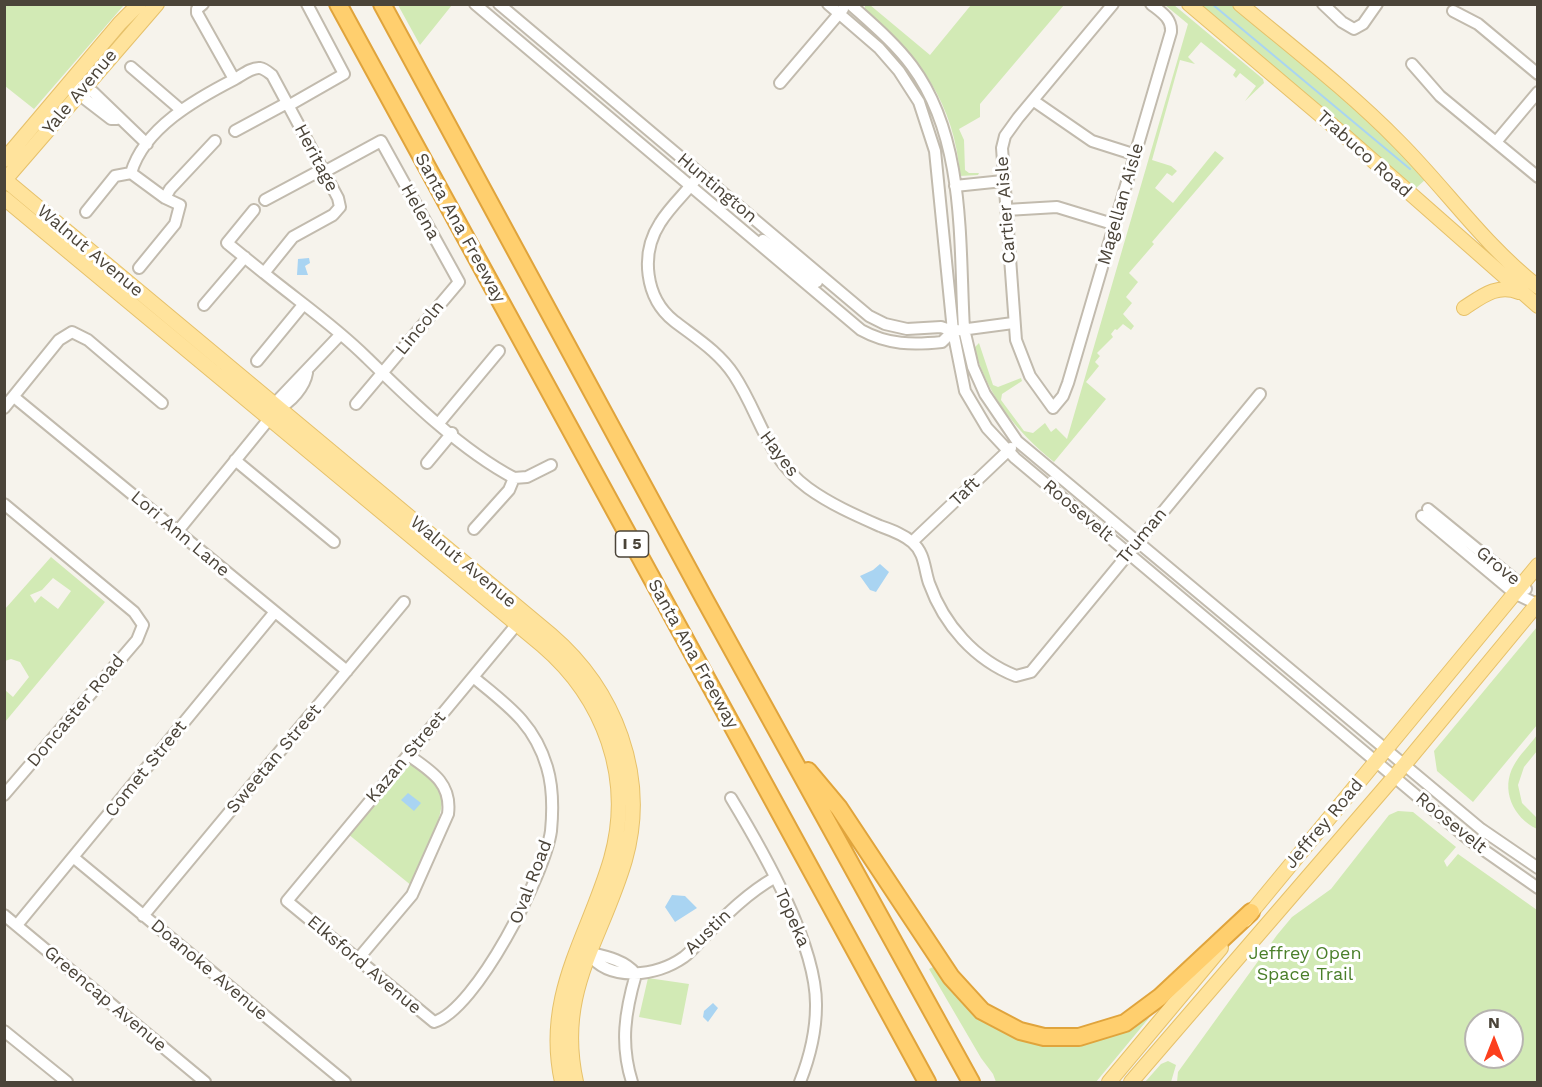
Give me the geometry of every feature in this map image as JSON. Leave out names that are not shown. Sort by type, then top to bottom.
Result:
[{"type":"highway","name":"Santa Ana Freeway","points":[[338,4],[927,1083]]},
{"type":"highway","name":"Santa Ana Freeway","points":[[382,4],[972,1083]]},
{"type":"highway","points":[[785,744],[839,808],[951,977],[967,997],[991,1016],[1020,1031],[1044,1037],[1070,1038],[1100,1033],[1125,1023],[1160,997],[1251,912]]},
{"type":"main road","name":"Yale Avenue","points":[[5,180],[139,4]]},
{"type":"main road","name":"Yale Avenue","points":[[4,160],[157,4]]},
{"type":"main road","name":"Trabuco Road","points":[[1189,4],[1424,202],[1538,306]]},
{"type":"main road","name":"Trabuco Road","points":[[1240,4],[1367,110],[1503,257],[1538,286]]},
{"type":"main road","name":"Walnut Avenue","points":[[5,180],[274,413],[521,619],[579,662],[598,686],[612,712],[630,773],[624,829],[608,867],[582,951],[571,1014],[570,1047],[576,1083]]},
{"type":"main road","points":[[1438,186],[1424,202],[1489,252],[1503,257]]},
{"type":"main road","name":"Walnut Avenue","points":[[4,198],[274,413]]},
{"type":"main road","points":[[1464,308],[1495,290],[1507,288],[1522,293]]},
{"type":"main road","name":"Jeffrey Road","points":[[1109,1083],[1538,565]]},
{"type":"main road","name":"Jeffrey Road","points":[[1131,1083],[1405,765],[1537,603]]},
{"type":"main road","name":"Walnut Avenue","points":[[562,1083],[557,1048],[558,1013],[565,978],[582,951]]},
{"type":"street","points":[[203,4],[197,9],[197,13],[234,80]]},
{"type":"street","points":[[235,131],[344,75],[307,4]]},
{"type":"street","name":"Huntington","points":[[474,4],[754,240],[869,316],[885,324],[907,329],[941,327],[953,331],[1013,323]]},
{"type":"street","name":"Huntington","points":[[499,4],[700,174],[817,283],[861,330],[885,340],[910,345],[942,342],[953,331]]},
{"type":"street","name":"Roosevelt","points":[[828,4],[879,48],[899,71],[919,102],[934,151],[953,331],[965,391],[987,428],[1007,451],[1468,839],[1538,888]]},
{"type":"street","points":[[780,83],[838,13],[849,4]]},
{"type":"street","name":"Roosevelt","points":[[849,4],[912,65],[931,98],[946,135],[955,186],[964,329],[982,388],[992,407],[1017,441],[1481,829],[1538,868]]},
{"type":"street","name":"Cartier Aisle","points":[[1053,408],[1030,376],[1016,340],[1002,148],[1005,136],[1113,4]]},
{"type":"street","name":"Magellan Aisle","points":[[1053,408],[1065,389],[1116,225],[1172,25],[1166,16],[1152,4]]},
{"type":"street","points":[[1323,4],[1342,22],[1354,28],[1363,24],[1377,4]]},
{"type":"street","points":[[1454,11],[1478,24],[1538,74]]},
{"type":"street","points":[[1412,64],[1433,89],[1538,177]]},
{"type":"street","points":[[131,67],[181,110]]},
{"type":"street","name":"Heritage","points":[[131,173],[147,144],[181,110],[255,69],[266,70],[272,75],[323,170],[340,207],[333,215],[293,237],[264,273]]},
{"type":"street","points":[[76,85],[85,99],[111,119],[117,118],[147,144]]},
{"type":"street","points":[[1496,142],[1538,92]]},
{"type":"street","points":[[1034,101],[1092,141],[1136,155]]},
{"type":"street","points":[[165,198],[170,189],[215,141]]},
{"type":"street","name":"Helena","points":[[323,170],[381,141],[459,282]]},
{"type":"street","points":[[266,200],[323,170]]},
{"type":"street","points":[[86,212],[115,176],[131,173],[165,198],[180,205],[175,224],[139,268]]},
{"type":"street","name":"Hayes","points":[[700,174],[660,223],[651,241],[648,277],[657,303],[670,317],[711,348],[731,370],[747,397],[766,440],[787,469],[807,487],[827,500],[912,542]]},
{"type":"street","points":[[955,186],[1004,181]]},
{"type":"street","points":[[1006,210],[1057,207],[1116,225]]},
{"type":"street","points":[[254,210],[227,243],[340,335],[366,357],[381,374],[496,469],[514,478],[528,477],[551,465]]},
{"type":"street","points":[[204,305],[244,257]]},
{"type":"street","name":"Lincoln","points":[[356,404],[459,282]]},
{"type":"street","points":[[258,361],[303,305]]},
{"type":"street","points":[[4,408],[59,340],[72,332],[88,340],[162,403]]},
{"type":"street","points":[[177,532],[274,413],[286,405],[306,381],[307,373],[340,335]]},
{"type":"street","points":[[439,423],[499,351]]},
{"type":"street","name":"Truman","points":[[912,542],[923,559],[930,585],[959,635],[986,661],[1009,673],[1022,676],[1030,672],[1260,394]]},
{"type":"street","name":"Lori Ann Lane","points":[[14,397],[347,671]]},
{"type":"street","points":[[427,463],[452,433]]},
{"type":"street","name":"Taft","points":[[912,542],[1017,441]]},
{"type":"street","points":[[236,460],[334,543]]},
{"type":"street","points":[[474,529],[508,490],[514,478]]},
{"type":"street","name":"Doncaster Road","points":[[4,504],[134,612],[143,625],[137,640],[4,795]]},
{"type":"street","name":"Grove","points":[[1425,513],[1537,603]]},
{"type":"street","name":"Sweetan Street","points":[[143,916],[404,602]]},
{"type":"street","name":"Comet Street","points":[[17,925],[274,613]]},
{"type":"street","name":"Kazan Street","points":[[287,901],[521,619]]},
{"type":"street","points":[[1244,651],[1255,638]]},
{"type":"street","name":"Oval Road","points":[[443,1020],[492,963],[509,937],[540,866],[550,833],[552,798],[548,769],[541,749],[520,715],[473,677]]},
{"type":"street","points":[[358,959],[412,895],[448,814],[449,802],[442,782],[408,755]]},
{"type":"street","name":"Topeka","points":[[731,798],[806,944],[817,1007],[809,1057],[800,1083]]},
{"type":"street","name":"Doanoke Avenue","points":[[73,857],[345,1083]]},
{"type":"street","name":"Austin","points":[[636,975],[663,967],[684,957],[748,894],[774,878]]},
{"type":"street","name":"Elksford Avenue","points":[[287,901],[420,1013],[434,1022],[443,1020]]},
{"type":"street","name":"Greencap Avenue","points":[[4,915],[205,1083]]},
{"type":"street","points":[[582,951],[598,954],[625,965],[636,975],[625,1012],[624,1032],[632,1083]]},
{"type":"street","points":[[4,1031],[67,1083]]},
{"type":"green space","points":[[4,5],[124,5],[34,109],[5,86]]},
{"type":"green space","points":[[398,5],[452,5],[420,45]]},
{"type":"green space","points":[[865,5],[870,5],[930,55],[971,5],[1064,5],[980,104],[980,117],[959,129],[964,140],[965,170],[969,173],[979,173],[978,175],[960,176],[951,126],[931,83],[902,45],[865,10]]},
{"type":"green space","points":[[1165,5],[1174,5],[1263,79],[1264,83],[1245,101],[1256,86],[1240,73],[1236,78],[1233,75],[1236,70],[1201,42],[1188,57],[1195,64],[1180,60],[1152,160],[1171,166],[1177,171],[1172,176],[1167,173],[1155,188],[1173,203],[1215,151],[1224,158],[1152,242],[1154,244],[1129,273],[1138,282],[1126,297],[1132,303],[1123,314],[1134,326],[1131,330],[1123,324],[1117,330],[1115,329],[1111,334],[1113,337],[1097,353],[1100,356],[1095,362],[1099,366],[1086,382],[1106,399],[1054,462],[1015,425],[995,397],[974,348],[979,343],[993,385],[998,387],[1021,378],[1022,381],[1002,394],[1001,400],[1024,431],[1033,433],[1045,423],[1051,432],[1056,428],[1067,439],[1188,24]]},
{"type":"green space","points":[[1194,5],[1232,5],[1384,134],[1426,179],[1415,189],[1412,187]]},
{"type":"green space","points":[[51,557],[105,602],[5,722],[5,690],[13,697],[29,677],[20,662],[11,659],[5,661],[5,609]],"holes":[[[53,578],[71,591],[58,609],[41,596],[35,603],[30,595],[42,590]]]},
{"type":"green space","points":[[1537,627],[1537,725],[1473,802],[1437,771],[1434,751]]},
{"type":"green space","points":[[1537,735],[1537,751],[1524,767],[1518,785],[1522,803],[1537,818],[1537,829],[1521,818],[1515,810],[1508,784],[1514,765]]},
{"type":"green space","points":[[410,762],[434,782],[442,798],[438,823],[412,886],[348,834]]},
{"type":"green space","name":"Jeffrey Open Space Trail","points":[[1398,811],[1413,812],[1456,847],[1444,861],[1447,867],[1458,854],[1537,910],[1537,1082],[1177,1082],[1178,1072],[1277,935],[1292,917],[1331,889],[1389,815]]},
{"type":"green space","points":[[937,965],[1025,1038],[1149,1018],[1096,1082],[996,1082],[929,969]]},
{"type":"green space","points":[[648,978],[689,984],[681,1025],[639,1017]]},
{"type":"green space","points":[[1168,1061],[1176,1065],[1171,1082],[1145,1082],[1161,1064]]},
{"type":"water","points":[[309,258],[310,263],[305,266],[308,275],[297,275],[298,259]]},
{"type":"water","points":[[880,564],[889,572],[876,592],[870,590],[860,576]]},
{"type":"water","points":[[408,793],[421,803],[414,811],[401,800]]},
{"type":"water","points":[[672,895],[685,896],[697,908],[675,922],[665,907]]},
{"type":"water","points":[[713,1003],[718,1008],[708,1022],[703,1017],[704,1011]]},
{"type":"waterway","points":[[1212,4],[1410,169]]}]
